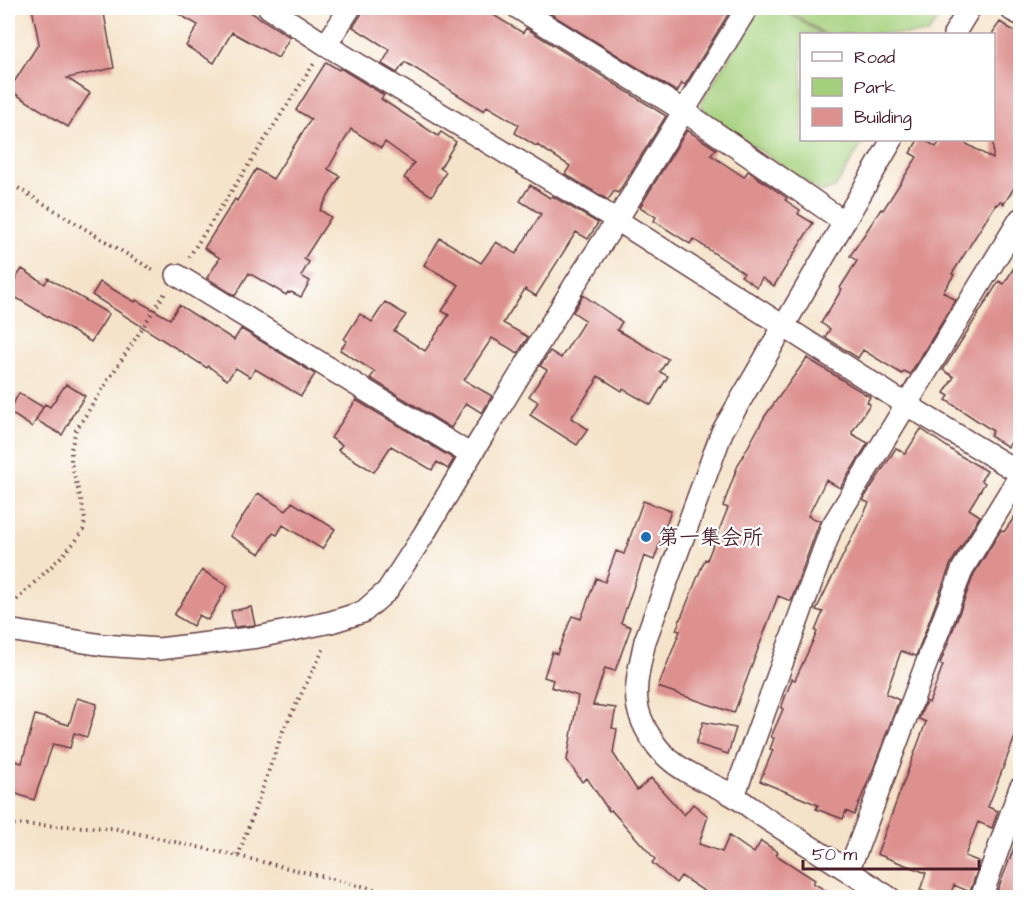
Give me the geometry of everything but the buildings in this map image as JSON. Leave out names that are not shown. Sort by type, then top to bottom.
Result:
[{"type":"street","points":[[269,8],[326,45],[617,220],[907,405],[1020,474],[963,568],[848,870]]},
{"type":"street","points":[[326,45],[350,8]]},
{"type":"street","points":[[518,8],[684,111],[843,221]]},
{"type":"street","points":[[8,630],[103,645],[159,649],[258,637],[322,624],[363,612],[387,591],[424,534],[577,281],[747,8]]},
{"type":"street","points":[[955,33],[970,8]]},
{"type":"street","points":[[1014,8],[1020,11]]},
{"type":"street","points":[[890,897],[734,796],[689,773],[669,759],[644,724],[637,707],[638,673],[645,641],[722,432],[891,141]]},
{"type":"street","points":[[734,796],[832,526],[1020,219]]},
{"type":"street","points":[[175,278],[471,455]]},
{"type":"street","points":[[981,897],[1020,788]]},
{"type":"path","points":[[8,608],[58,560],[83,530],[85,520],[71,463],[71,449],[76,430],[326,45]]},
{"type":"path","points":[[8,182],[175,278]]},
{"type":"path","points":[[238,856],[283,731],[325,645],[322,624]]},
{"type":"path","points":[[8,824],[113,828],[382,891]]},
{"type":"green space","points":[[759,8],[780,8],[820,33],[800,33],[800,141],[863,141],[835,188],[821,192],[704,112],[701,103]]},
{"type":"green space","points":[[784,8],[945,8],[929,33],[823,33]]},
{"type":"place","name":"第一集会所","points":[[646,537]]}]
